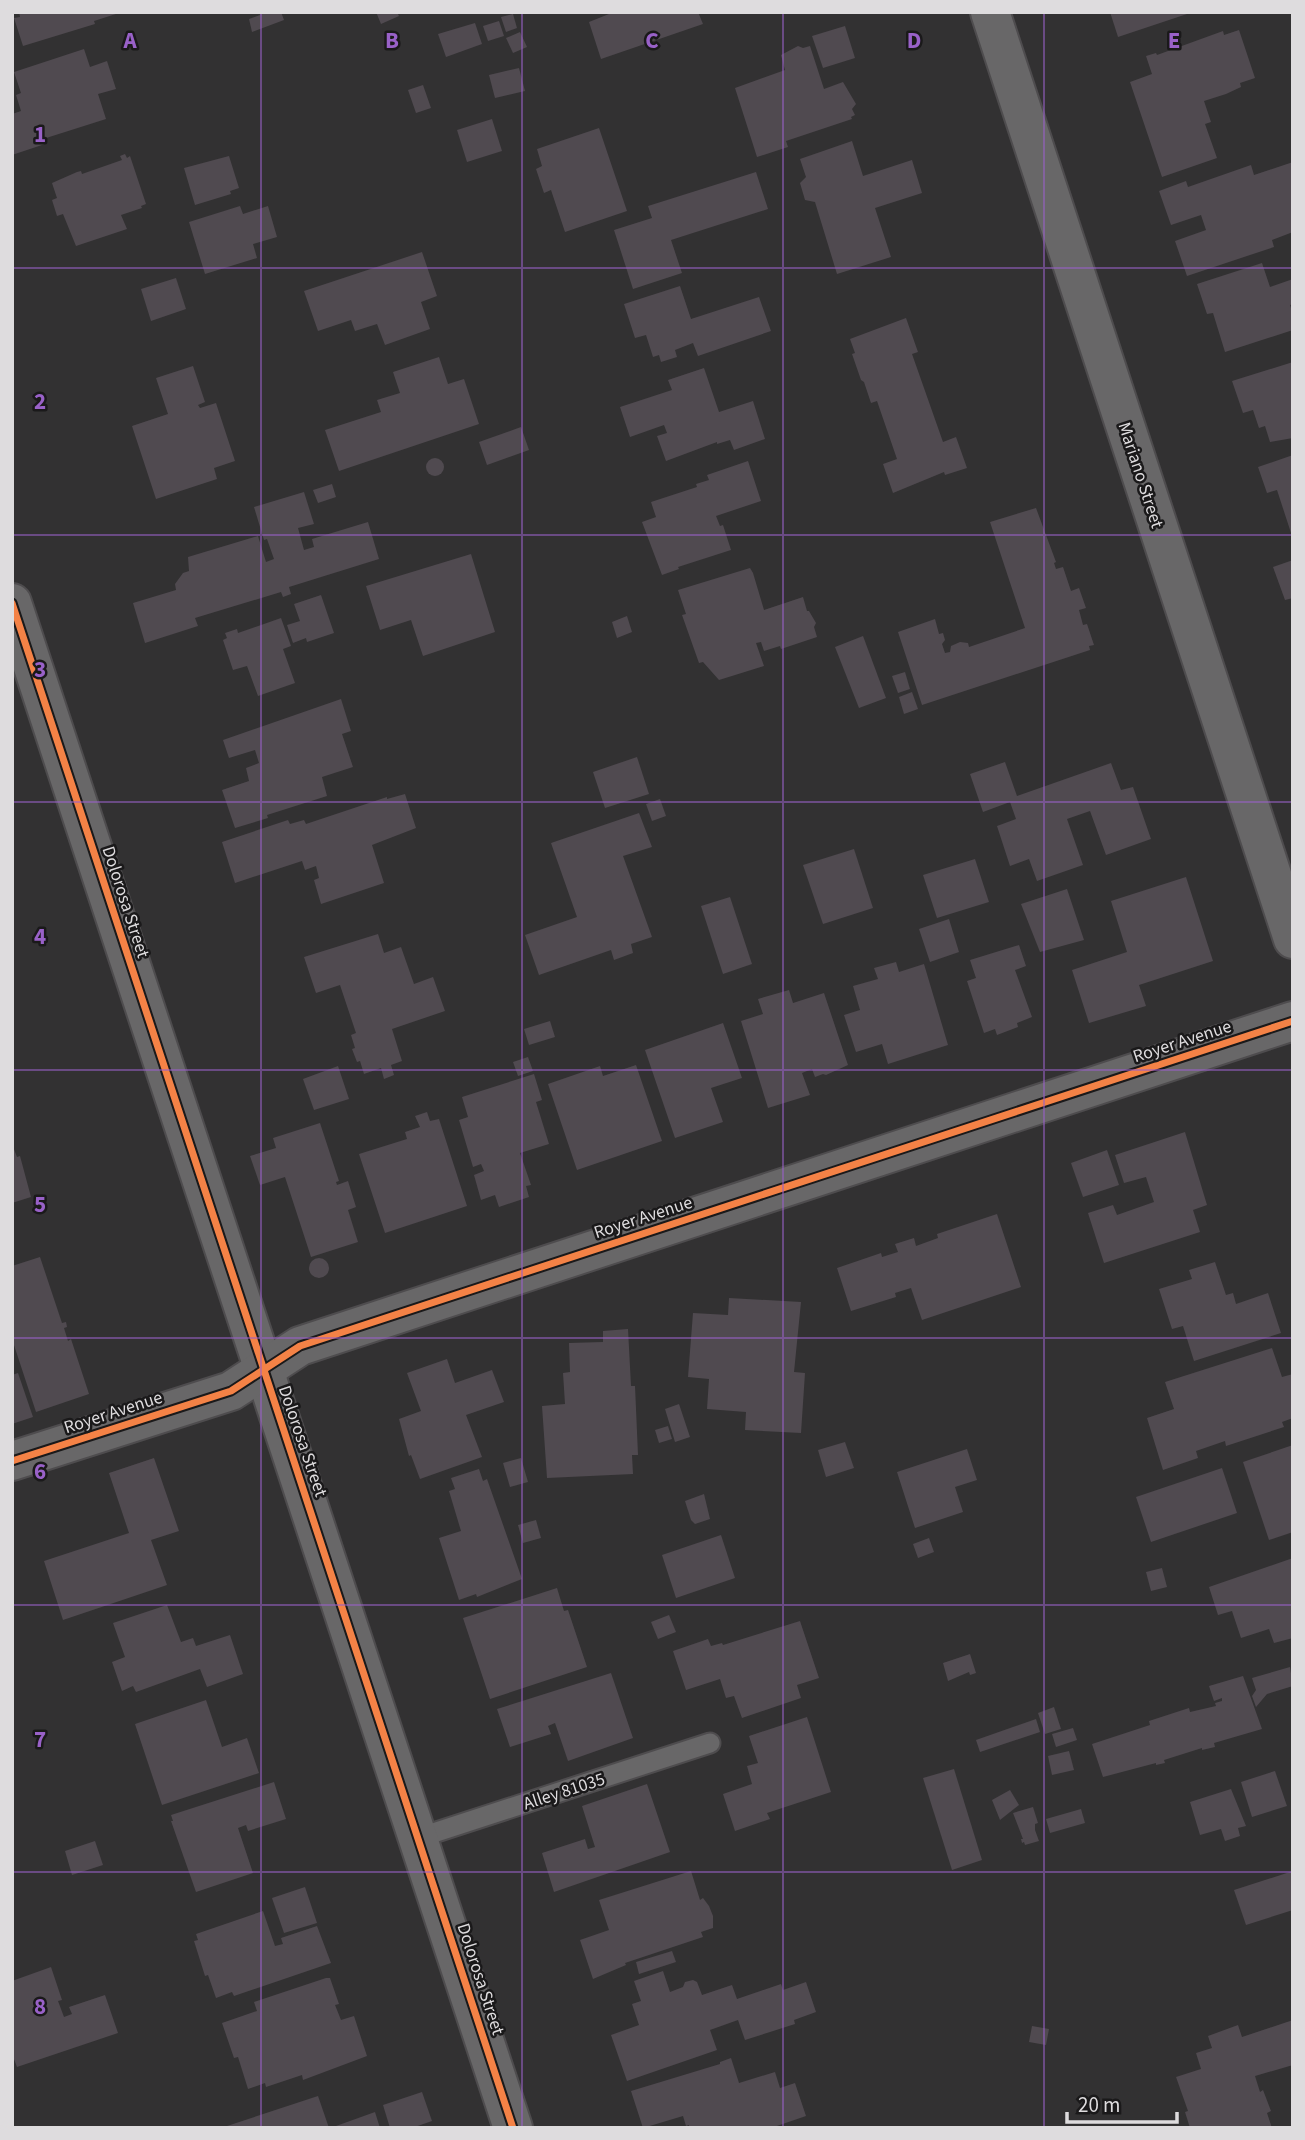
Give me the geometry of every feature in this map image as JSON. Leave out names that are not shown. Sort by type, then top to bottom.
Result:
[{"type":"street","name":"Mariano Street","points":[[990,12],[1293,939]]},
{"type":"street","name":"Dolorosa Street","points":[[12,603],[513,2128]]},
{"type":"street","name":"Royer Avenue","points":[[12,1461],[231,1391],[300,1346],[1293,1021]]},
{"type":"lane","name":"Alley 81035","points":[[418,1838],[710,1743]]},
{"type":"building","points":[[19,12],[119,13],[94,21],[95,24],[23,46],[14,18],[20,17]]},
{"type":"building","points":[[259,12],[281,12],[284,20],[252,32],[249,19],[260,15]]},
{"type":"building","points":[[376,12],[397,12],[399,16],[381,24]]},
{"type":"building","points":[[614,12],[698,12],[703,24],[601,59],[589,22]]},
{"type":"building","points":[[1110,12],[1190,12],[1190,13],[1118,37]]},
{"type":"building","points":[[513,14],[517,28],[506,32],[501,17]]},
{"type":"building","points":[[499,21],[504,36],[488,41],[483,26]]},
{"type":"building","points":[[475,23],[482,44],[446,57],[438,34]]},
{"type":"building","points":[[845,26],[855,58],[823,68],[812,36]]},
{"type":"building","points":[[1239,30],[1255,78],[1240,83],[1241,87],[1226,94],[1204,101],[1211,122],[1205,124],[1217,158],[1162,177],[1130,82],[1152,74],[1146,56],[1157,55],[1223,31],[1224,35]]},
{"type":"building","points":[[520,32],[527,47],[513,53],[506,38]]},
{"type":"building","points":[[798,46],[810,46],[824,89],[843,82],[856,104],[852,109],[855,115],[852,119],[786,141],[788,147],[757,157],[735,88],[785,70],[781,55]]},
{"type":"building","points":[[84,49],[90,67],[107,61],[116,89],[98,94],[106,119],[43,139],[45,144],[12,155],[12,114],[21,111],[16,95],[21,93],[14,72]]},
{"type":"building","points":[[519,68],[525,91],[495,98],[489,75]]},
{"type":"building","points":[[423,85],[431,108],[416,113],[408,90]]},
{"type":"building","points":[[492,119],[502,151],[467,162],[457,130]]},
{"type":"building","points":[[599,128],[627,211],[565,232],[551,190],[544,193],[536,169],[542,166],[537,149]]},
{"type":"building","points":[[852,141],[863,176],[912,160],[922,193],[875,208],[891,257],[837,274],[815,202],[805,200],[800,183],[806,177],[800,159]]},
{"type":"building","points":[[125,154],[127,158],[130,156],[146,204],[121,215],[127,229],[76,246],[63,214],[57,216],[52,200],[57,198],[52,183],[77,172],[81,171],[82,174],[122,160],[120,156]]},
{"type":"building","points":[[229,156],[239,188],[230,191],[231,194],[195,205],[184,168]]},
{"type":"building","points":[[1293,162],[1293,232],[1272,240],[1274,247],[1187,276],[1175,241],[1206,230],[1201,215],[1171,225],[1159,191],[1186,181],[1188,187],[1251,165],[1254,175]]},
{"type":"building","points":[[756,172],[768,209],[671,240],[682,273],[633,289],[614,230],[652,218],[648,206]]},
{"type":"building","points":[[240,206],[243,214],[268,206],[277,237],[253,244],[257,258],[205,274],[189,222]]},
{"type":"building","points":[[422,252],[437,296],[421,302],[430,329],[385,345],[377,324],[355,331],[351,320],[318,331],[304,291]]},
{"type":"building","points":[[1262,263],[1270,287],[1293,279],[1293,304],[1290,305],[1293,330],[1225,352],[1213,313],[1207,314],[1197,284]]},
{"type":"building","points":[[176,278],[186,309],[151,321],[141,289]]},
{"type":"building","points":[[680,286],[691,319],[759,297],[771,331],[698,356],[693,343],[675,350],[677,357],[661,362],[659,355],[653,357],[646,335],[635,338],[624,304]]},
{"type":"building","points":[[906,318],[918,352],[912,354],[943,442],[956,437],[967,468],[945,475],[944,472],[893,493],[883,464],[897,459],[877,401],[871,403],[861,380],[850,339]]},
{"type":"building","points":[[439,357],[448,384],[464,379],[479,424],[339,471],[325,430],[381,412],[377,400],[400,393],[393,372]]},
{"type":"building","points":[[1293,362],[1293,438],[1270,442],[1265,426],[1259,428],[1253,410],[1243,413],[1232,381]]},
{"type":"building","points":[[193,366],[205,402],[198,405],[200,408],[216,403],[235,461],[214,468],[217,479],[156,499],[132,426],[168,414],[156,378]]},
{"type":"building","points":[[704,368],[719,412],[753,401],[765,439],[734,450],[730,440],[717,442],[666,461],[657,436],[667,433],[664,425],[630,437],[620,407],[672,390],[668,380]]},
{"type":"building","points":[[521,427],[529,450],[487,465],[479,442]]},
{"type":"building","points":[[1293,455],[1292,536],[1277,490],[1267,493],[1258,467]]},
{"type":"building","points":[[435,458],[441,461],[444,467],[441,473],[435,476],[429,473],[426,467],[429,461]]},
{"type":"building","points":[[748,461],[761,501],[716,516],[720,526],[723,525],[731,550],[662,575],[642,522],[656,517],[651,502],[697,487],[696,484],[709,480],[707,475]]},
{"type":"building","points":[[332,484],[336,497],[318,503],[313,490]]},
{"type":"building","points":[[304,492],[314,524],[298,528],[304,550],[314,547],[312,539],[368,522],[379,559],[289,587],[291,594],[283,597],[281,592],[195,618],[198,626],[145,643],[133,603],[176,590],[175,584],[183,573],[189,571],[188,557],[258,536],[266,562],[274,559],[267,539],[264,540],[254,507]]},
{"type":"building","points":[[1036,508],[1056,562],[1056,569],[1063,567],[1071,591],[1079,588],[1086,608],[1079,610],[1083,625],[1087,624],[1094,645],[1089,646],[1090,650],[922,705],[898,632],[935,619],[939,634],[943,633],[945,653],[950,652],[951,646],[960,642],[968,643],[969,647],[1025,628],[990,522]]},
{"type":"building","points":[[471,554],[495,632],[423,656],[411,620],[380,630],[366,586]]},
{"type":"building","points":[[1293,560],[1293,598],[1285,600],[1273,567]]},
{"type":"building","points":[[750,568],[764,610],[803,597],[807,611],[816,623],[814,627],[817,637],[781,649],[780,646],[764,651],[761,642],[756,643],[764,666],[719,680],[703,662],[699,663],[682,615],[686,614],[678,590]]},
{"type":"building","points":[[321,595],[334,633],[307,642],[306,638],[293,643],[287,625],[300,621],[294,604]]},
{"type":"building","points":[[627,616],[632,632],[617,638],[612,622]]},
{"type":"building","points":[[281,618],[291,646],[283,649],[295,683],[258,696],[247,666],[233,670],[223,640],[227,638],[225,633],[237,629],[238,633]]},
{"type":"building","points":[[863,636],[886,698],[859,708],[835,647]]},
{"type":"building","points":[[905,672],[910,689],[898,693],[892,676]]},
{"type":"building","points":[[912,692],[918,709],[904,714],[899,697]]},
{"type":"building","points":[[341,699],[351,731],[342,734],[353,767],[322,777],[327,796],[235,828],[222,790],[249,781],[246,768],[259,763],[255,750],[229,758],[223,740]]},
{"type":"building","points":[[637,757],[649,794],[605,808],[593,772]]},
{"type":"building","points":[[1005,762],[1017,796],[1111,763],[1121,790],[1133,787],[1151,839],[1106,855],[1090,811],[1067,819],[1083,865],[1037,881],[1029,859],[1010,866],[997,826],[1016,819],[1010,802],[983,812],[970,774]]},
{"type":"building","points":[[405,794],[416,828],[372,845],[384,883],[321,904],[314,880],[319,878],[316,866],[305,870],[302,861],[235,883],[222,842],[288,820],[290,824],[304,820],[306,824],[387,797]]},
{"type":"building","points":[[660,799],[666,816],[652,821],[646,804]]},
{"type":"building","points":[[639,813],[652,847],[623,856],[652,937],[631,944],[633,953],[614,960],[611,950],[539,975],[525,935],[577,917],[551,843]]},
{"type":"building","points":[[854,849],[873,908],[823,924],[803,865]]},
{"type":"building","points":[[975,859],[989,902],[937,918],[923,875]]},
{"type":"building","points":[[1186,877],[1213,961],[1139,985],[1146,1006],[1089,1023],[1072,970],[1127,952],[1111,901]]},
{"type":"building","points":[[1067,889],[1084,940],[1040,952],[1021,904]]},
{"type":"building","points":[[730,897],[752,964],[723,974],[701,906]]},
{"type":"building","points":[[949,919],[959,952],[930,962],[919,929]]},
{"type":"building","points":[[378,934],[384,953],[401,947],[414,984],[433,977],[445,1011],[392,1029],[402,1061],[391,1065],[394,1075],[384,1079],[381,1068],[364,1074],[360,1061],[357,1062],[351,1035],[356,1033],[340,985],[316,993],[304,957]]},
{"type":"building","points":[[1019,945],[1026,966],[1015,970],[1032,1017],[1017,1023],[1018,1027],[997,1035],[995,1029],[984,1033],[967,981],[976,978],[970,960]]},
{"type":"building","points":[[896,962],[899,972],[924,964],[948,1045],[888,1064],[882,1044],[856,1052],[844,1015],[860,1010],[853,986],[878,979],[874,968]]},
{"type":"building","points":[[789,990],[793,1003],[824,993],[848,1065],[815,1077],[812,1069],[802,1073],[810,1095],[768,1108],[741,1021],[763,1014],[758,999]]},
{"type":"building","points":[[550,1021],[555,1037],[529,1045],[524,1029]]},
{"type":"building","points":[[723,1023],[742,1078],[711,1088],[723,1122],[675,1138],[645,1050]]},
{"type":"building","points":[[528,1057],[533,1071],[518,1076],[513,1062]]},
{"type":"building","points":[[636,1065],[662,1141],[577,1170],[548,1084],[600,1066],[603,1076]]},
{"type":"building","points":[[338,1066],[349,1099],[314,1110],[303,1079]]},
{"type":"building","points":[[534,1074],[542,1100],[536,1102],[549,1144],[520,1153],[531,1185],[526,1186],[529,1197],[499,1207],[495,1195],[481,1200],[474,1175],[484,1171],[481,1164],[473,1167],[459,1120],[468,1117],[462,1097]]},
{"type":"building","points":[[427,1112],[430,1121],[439,1119],[467,1206],[385,1233],[359,1154],[407,1139],[405,1132],[420,1127],[415,1116]]},
{"type":"building","points":[[320,1123],[339,1181],[336,1182],[337,1185],[348,1181],[356,1207],[348,1210],[358,1242],[311,1257],[285,1177],[260,1185],[250,1156],[276,1148],[273,1138]]},
{"type":"building","points":[[1185,1132],[1207,1205],[1193,1210],[1200,1232],[1104,1263],[1088,1213],[1113,1205],[1117,1215],[1154,1202],[1146,1177],[1124,1183],[1115,1155]]},
{"type":"building","points":[[12,1144],[17,1157],[20,1156],[31,1197],[12,1203]]},
{"type":"building","points":[[1107,1150],[1119,1185],[1083,1197],[1071,1163]]},
{"type":"building","points":[[997,1214],[1021,1287],[922,1320],[911,1288],[895,1293],[896,1297],[851,1311],[837,1268],[881,1253],[882,1257],[898,1252],[895,1244],[914,1238],[916,1246],[938,1238],[937,1234]]},
{"type":"building","points":[[40,1257],[62,1323],[66,1322],[67,1327],[64,1328],[68,1341],[71,1339],[89,1394],[36,1412],[12,1339],[12,1266]]},
{"type":"building","points":[[319,1258],[326,1261],[329,1268],[326,1275],[319,1278],[312,1275],[309,1268],[312,1261]]},
{"type":"building","points":[[1215,1262],[1226,1295],[1233,1293],[1236,1304],[1268,1293],[1281,1333],[1194,1361],[1183,1326],[1172,1329],[1159,1289],[1192,1279],[1189,1270]]},
{"type":"building","points":[[729,1298],[801,1302],[794,1372],[805,1373],[801,1433],[745,1430],[746,1412],[707,1409],[709,1379],[688,1377],[693,1313],[728,1315]]},
{"type":"building","points":[[628,1329],[631,1386],[635,1386],[638,1455],[632,1455],[633,1474],[547,1478],[542,1406],[565,1404],[563,1373],[570,1372],[569,1343],[603,1342],[603,1331]]},
{"type":"building","points":[[1272,1348],[1282,1377],[1293,1374],[1293,1418],[1282,1422],[1284,1427],[1226,1446],[1225,1441],[1196,1451],[1198,1458],[1163,1470],[1147,1418],[1174,1409],[1165,1382]]},
{"type":"building","points":[[447,1359],[455,1383],[492,1370],[504,1402],[466,1415],[482,1457],[420,1479],[411,1455],[409,1456],[399,1419],[421,1411],[407,1373]]},
{"type":"building","points":[[18,1373],[33,1417],[12,1424],[12,1375]]},
{"type":"building","points":[[679,1404],[690,1437],[675,1442],[665,1409]]},
{"type":"building","points":[[668,1426],[672,1439],[659,1443],[655,1430]]},
{"type":"building","points":[[845,1442],[854,1468],[826,1477],[818,1450]]},
{"type":"building","points":[[1293,1445],[1293,1532],[1269,1540],[1243,1462]]},
{"type":"building","points":[[967,1449],[977,1480],[955,1487],[963,1512],[915,1528],[897,1472]]},
{"type":"building","points":[[154,1458],[179,1531],[151,1540],[167,1585],[63,1620],[44,1561],[129,1533],[109,1473]]},
{"type":"building","points":[[521,1458],[528,1482],[510,1487],[503,1463]]},
{"type":"building","points":[[1222,1468],[1237,1513],[1151,1542],[1136,1497]]},
{"type":"building","points":[[479,1469],[483,1481],[487,1479],[522,1579],[477,1597],[476,1594],[459,1600],[439,1538],[461,1531],[449,1491],[455,1489],[451,1478]]},
{"type":"building","points":[[704,1494],[710,1519],[695,1524],[685,1501]]},
{"type":"building","points":[[536,1520],[541,1538],[523,1543],[518,1525]]},
{"type":"building","points":[[721,1535],[735,1578],[676,1598],[662,1555]]},
{"type":"building","points":[[929,1538],[934,1552],[918,1558],[913,1544]]},
{"type":"building","points":[[1293,1558],[1293,1638],[1274,1643],[1269,1629],[1241,1638],[1232,1611],[1218,1615],[1209,1587]]},
{"type":"building","points":[[1162,1568],[1167,1587],[1151,1591],[1146,1572]]},
{"type":"building","points":[[557,1588],[564,1611],[568,1610],[587,1667],[490,1699],[463,1618]]},
{"type":"building","points":[[167,1605],[181,1642],[193,1638],[196,1646],[230,1635],[243,1674],[207,1687],[200,1669],[136,1692],[133,1686],[122,1691],[112,1662],[125,1657],[113,1623]]},
{"type":"building","points":[[669,1615],[676,1632],[658,1639],[651,1622]]},
{"type":"building","points":[[800,1621],[819,1678],[797,1685],[801,1698],[742,1718],[734,1696],[726,1698],[720,1679],[686,1690],[673,1651],[708,1639],[711,1646],[723,1645]]},
{"type":"building","points":[[970,1654],[976,1673],[970,1675],[969,1672],[948,1681],[943,1663]]},
{"type":"building","points":[[1290,1667],[1293,1686],[1267,1694],[1256,1707],[1252,1696],[1256,1690],[1252,1678]]},
{"type":"building","points":[[611,1673],[633,1738],[568,1761],[555,1723],[548,1726],[551,1734],[510,1747],[497,1709]]},
{"type":"building","points":[[1243,1676],[1262,1729],[1214,1743],[1215,1747],[1202,1748],[1164,1760],[1165,1763],[1103,1777],[1092,1744],[1150,1725],[1149,1721],[1189,1708],[1190,1712],[1216,1706],[1215,1703],[1222,1701],[1222,1698],[1214,1701],[1209,1686]]},
{"type":"building","points":[[206,1700],[222,1747],[247,1738],[259,1773],[162,1805],[135,1724]]},
{"type":"building","points":[[1054,1707],[1061,1729],[1045,1734],[1038,1713]]},
{"type":"building","points":[[807,1717],[831,1792],[767,1813],[770,1819],[735,1831],[723,1794],[752,1784],[747,1766],[758,1763],[749,1736]]},
{"type":"building","points":[[1036,1719],[1040,1732],[980,1752],[976,1740]]},
{"type":"building","points":[[1073,1728],[1077,1740],[1056,1747],[1052,1734]]},
{"type":"building","points":[[1069,1751],[1074,1770],[1052,1775],[1048,1756]]},
{"type":"building","points":[[954,1769],[982,1860],[952,1870],[923,1778]]},
{"type":"building","points":[[1275,1771],[1287,1806],[1252,1817],[1241,1782]]},
{"type":"building","points":[[274,1782],[286,1819],[248,1831],[246,1825],[238,1828],[253,1873],[196,1892],[171,1815]]},
{"type":"building","points":[[647,1784],[670,1852],[554,1892],[542,1853],[585,1839],[588,1849],[595,1847],[582,1806]]},
{"type":"building","points":[[1231,1789],[1246,1826],[1238,1828],[1240,1836],[1225,1841],[1221,1829],[1200,1835],[1190,1802]]},
{"type":"building","points":[[1010,1790],[1019,1805],[1000,1820],[992,1800]]},
{"type":"building","points":[[1033,1807],[1038,1823],[1035,1824],[1035,1830],[1039,1841],[1025,1845],[1022,1843],[1023,1839],[1013,1813]]},
{"type":"building","points":[[1081,1809],[1085,1823],[1050,1833],[1046,1819]]},
{"type":"building","points":[[95,1841],[103,1865],[72,1875],[65,1851]]},
{"type":"building","points":[[691,1871],[700,1900],[703,1898],[713,1916],[713,1928],[701,1932],[703,1937],[625,1963],[626,1965],[593,1979],[580,1940],[609,1930],[599,1900]]},
{"type":"building","points":[[1293,1871],[1293,1910],[1246,1925],[1234,1890]]},
{"type":"building","points":[[305,1887],[317,1923],[284,1933],[272,1898]]},
{"type":"building","points":[[263,1911],[275,1946],[283,1944],[281,1938],[317,1926],[331,1963],[234,1996],[232,1992],[216,1998],[208,1975],[205,1976],[194,1941],[198,1940],[196,1934]]},
{"type":"building","points":[[672,1951],[676,1962],[639,1974],[636,1962]]},
{"type":"building","points":[[51,1967],[62,2000],[58,2001],[64,2017],[72,2014],[69,2007],[105,1995],[118,2033],[17,2067],[12,2054],[12,1981]]},
{"type":"building","points":[[663,1971],[670,1992],[693,1980],[697,1982],[702,1995],[732,1985],[737,1999],[781,1984],[783,1990],[806,1982],[816,2012],[794,2020],[795,2024],[745,2040],[738,2020],[710,2030],[717,2050],[627,2081],[611,2035],[639,2025],[632,2004],[641,2001],[634,1981]]},
{"type":"building","points":[[330,1978],[339,2004],[335,2005],[341,2020],[354,2016],[367,2056],[303,2080],[302,2075],[266,2087],[265,2083],[248,2089],[238,2057],[234,2058],[222,2023],[257,2011],[254,2002]]},
{"type":"building","points":[[1293,2020],[1293,2065],[1255,2076],[1260,2092],[1263,2090],[1271,2111],[1267,2113],[1272,2128],[1190,2128],[1185,2112],[1188,2111],[1176,2077],[1201,2069],[1196,2053],[1212,2048],[1208,2036],[1238,2025],[1242,2037]]},
{"type":"building","points":[[1032,2026],[1049,2029],[1046,2045],[1029,2042]]},
{"type":"building","points":[[731,2058],[739,2083],[775,2072],[780,2088],[795,2083],[806,2116],[771,2128],[689,2128],[683,2116],[643,2128],[631,2091],[720,2064]]},
{"type":"building","points":[[422,2092],[432,2121],[412,2128],[390,2128],[383,2105]]},
{"type":"building","points":[[318,2096],[329,2128],[224,2128],[224,2127]]},
{"type":"building","points":[[375,2112],[380,2128],[336,2126]]},
{"type":"cycle path","points":[[12,603],[513,2128]]},
{"type":"cycle path","points":[[12,1461],[231,1391],[300,1346],[1293,1021]]}]
